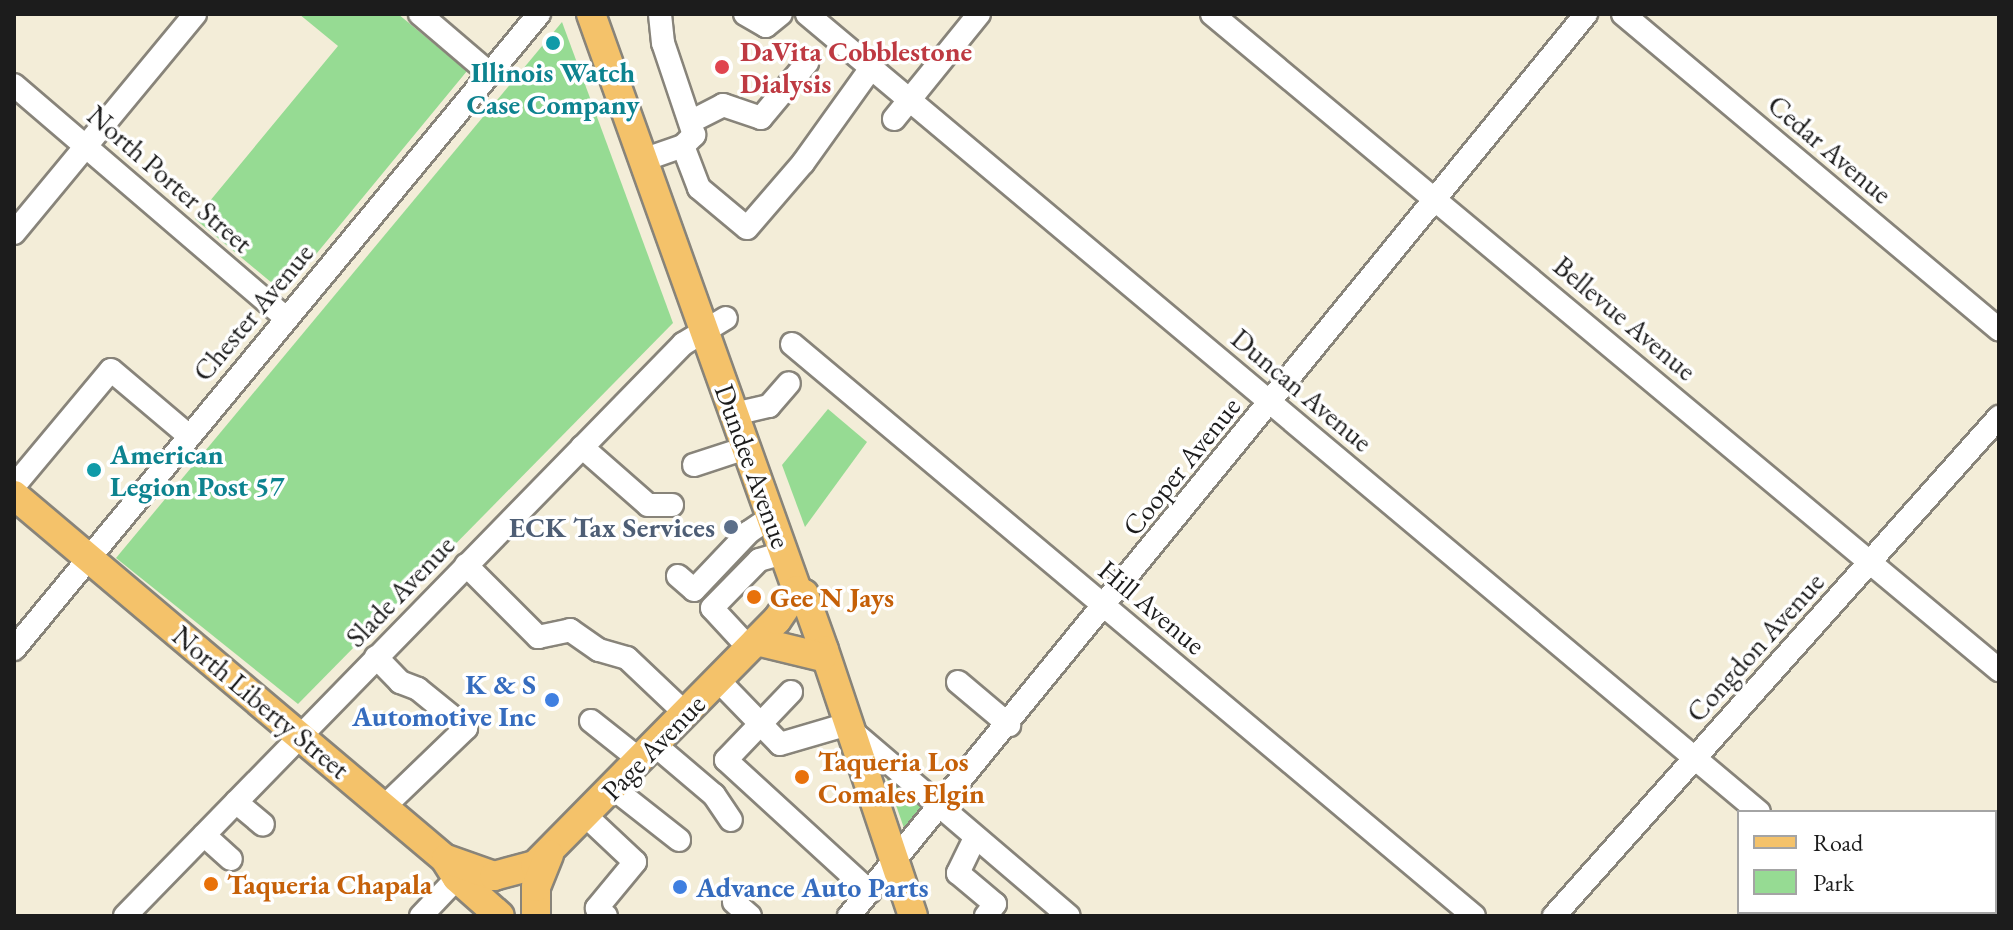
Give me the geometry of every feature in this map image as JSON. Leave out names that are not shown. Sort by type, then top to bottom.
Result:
[{"type":"main road","name":"Dundee Avenue","points":[[591,14],[643,160],[716,325],[734,414],[797,590],[804,594],[845,725],[913,916]]},
{"type":"main road","name":"North Liberty Street","points":[[14,495],[385,806],[496,915]]},
{"type":"main road","name":"Page Avenue","points":[[550,853],[752,644],[797,590]]},
{"type":"main road","points":[[752,644],[822,657]]},
{"type":"main road","points":[[451,868],[500,876],[528,869],[550,853]]},
{"type":"main road","points":[[536,916],[536,887],[550,853]]},
{"type":"street","points":[[14,233],[195,14]]},
{"type":"street","points":[[420,14],[489,73]]},
{"type":"street","name":"Chester Avenue","points":[[14,649],[539,14]]},
{"type":"street","points":[[643,160],[683,146],[694,135],[692,121],[663,43],[660,14]]},
{"type":"street","points":[[745,14],[766,26],[781,14]]},
{"type":"street","name":"Duncan Avenue","points":[[807,14],[1757,810]]},
{"type":"street","points":[[894,119],[979,14]]},
{"type":"street","name":"Bellevue Avenue","points":[[1212,14],[1999,670]]},
{"type":"street","name":"Cooper Avenue","points":[[849,916],[895,865],[1586,14]]},
{"type":"street","name":"Cedar Avenue","points":[[1623,14],[1999,330]]},
{"type":"street","points":[[692,121],[723,105],[761,118],[807,63]]},
{"type":"street","points":[[683,146],[699,188],[747,228],[803,163],[871,68]]},
{"type":"street","name":"North Porter Street","points":[[14,85],[286,318]]},
{"type":"street","name":"Slade Avenue","points":[[125,916],[683,344],[716,325]]},
{"type":"street","name":"Hill Avenue","points":[[792,344],[1474,916]]},
{"type":"street","points":[[14,486],[111,370],[189,436]]},
{"type":"street","points":[[734,414],[769,406],[789,383]]},
{"type":"street","name":"Congdon Avenue","points":[[1554,916],[1999,417]]},
{"type":"street","points":[[582,447],[648,505],[672,505]]},
{"type":"street","points":[[694,465],[746,448]]},
{"type":"street","points":[[678,576],[694,590],[749,532],[771,517]]},
{"type":"street","points":[[752,644],[712,608],[759,560],[784,553]]},
{"type":"street","points":[[466,565],[538,637],[570,630],[599,650],[627,658],[685,713]]},
{"type":"street","points":[[376,657],[400,682],[418,689],[466,728],[385,806]]},
{"type":"street","points":[[718,680],[780,744],[845,725],[1069,916]]},
{"type":"street","points":[[958,682],[1009,725]]},
{"type":"street","points":[[791,692],[726,760],[870,892]]},
{"type":"street","points":[[591,721],[714,795],[731,820]]},
{"type":"street","points":[[613,788],[679,840]]},
{"type":"street","points":[[236,802],[263,825]]},
{"type":"street","points":[[586,816],[635,862],[597,908],[606,916]]},
{"type":"street","points":[[204,835],[231,859]]},
{"type":"street","points":[[975,838],[958,873],[990,910],[1022,877]]},
{"type":"street","points":[[426,911],[451,868]]},
{"type":"green space","points":[[299,14],[398,14],[467,71],[284,293],[195,219],[338,46]]},
{"type":"green space","points":[[562,22],[673,323],[298,704],[116,558]]},
{"type":"green space","points":[[828,409],[867,442],[805,527],[782,465]]},
{"type":"green space","points":[[881,762],[929,802],[905,831]]},
{"type":"place","name":"Illinois Watch Case Company","points":[[553,43]]},
{"type":"place","name":"DaVita Cobblestone Dialysis","points":[[722,67]]},
{"type":"place","name":"American Legion Post 57","points":[[94,470]]},
{"type":"place","name":"ECK Tax Services","points":[[731,527]]},
{"type":"place","name":"Gee N Jays","points":[[754,597]]},
{"type":"place","name":"K & S Automotive Inc","points":[[552,700]]},
{"type":"place","name":"Taqueria Los Comales Elgin","points":[[802,777]]},
{"type":"place","name":"Taqueria Chapala","points":[[211,884]]},
{"type":"place","name":"Advance Auto Parts","points":[[680,887]]}]
